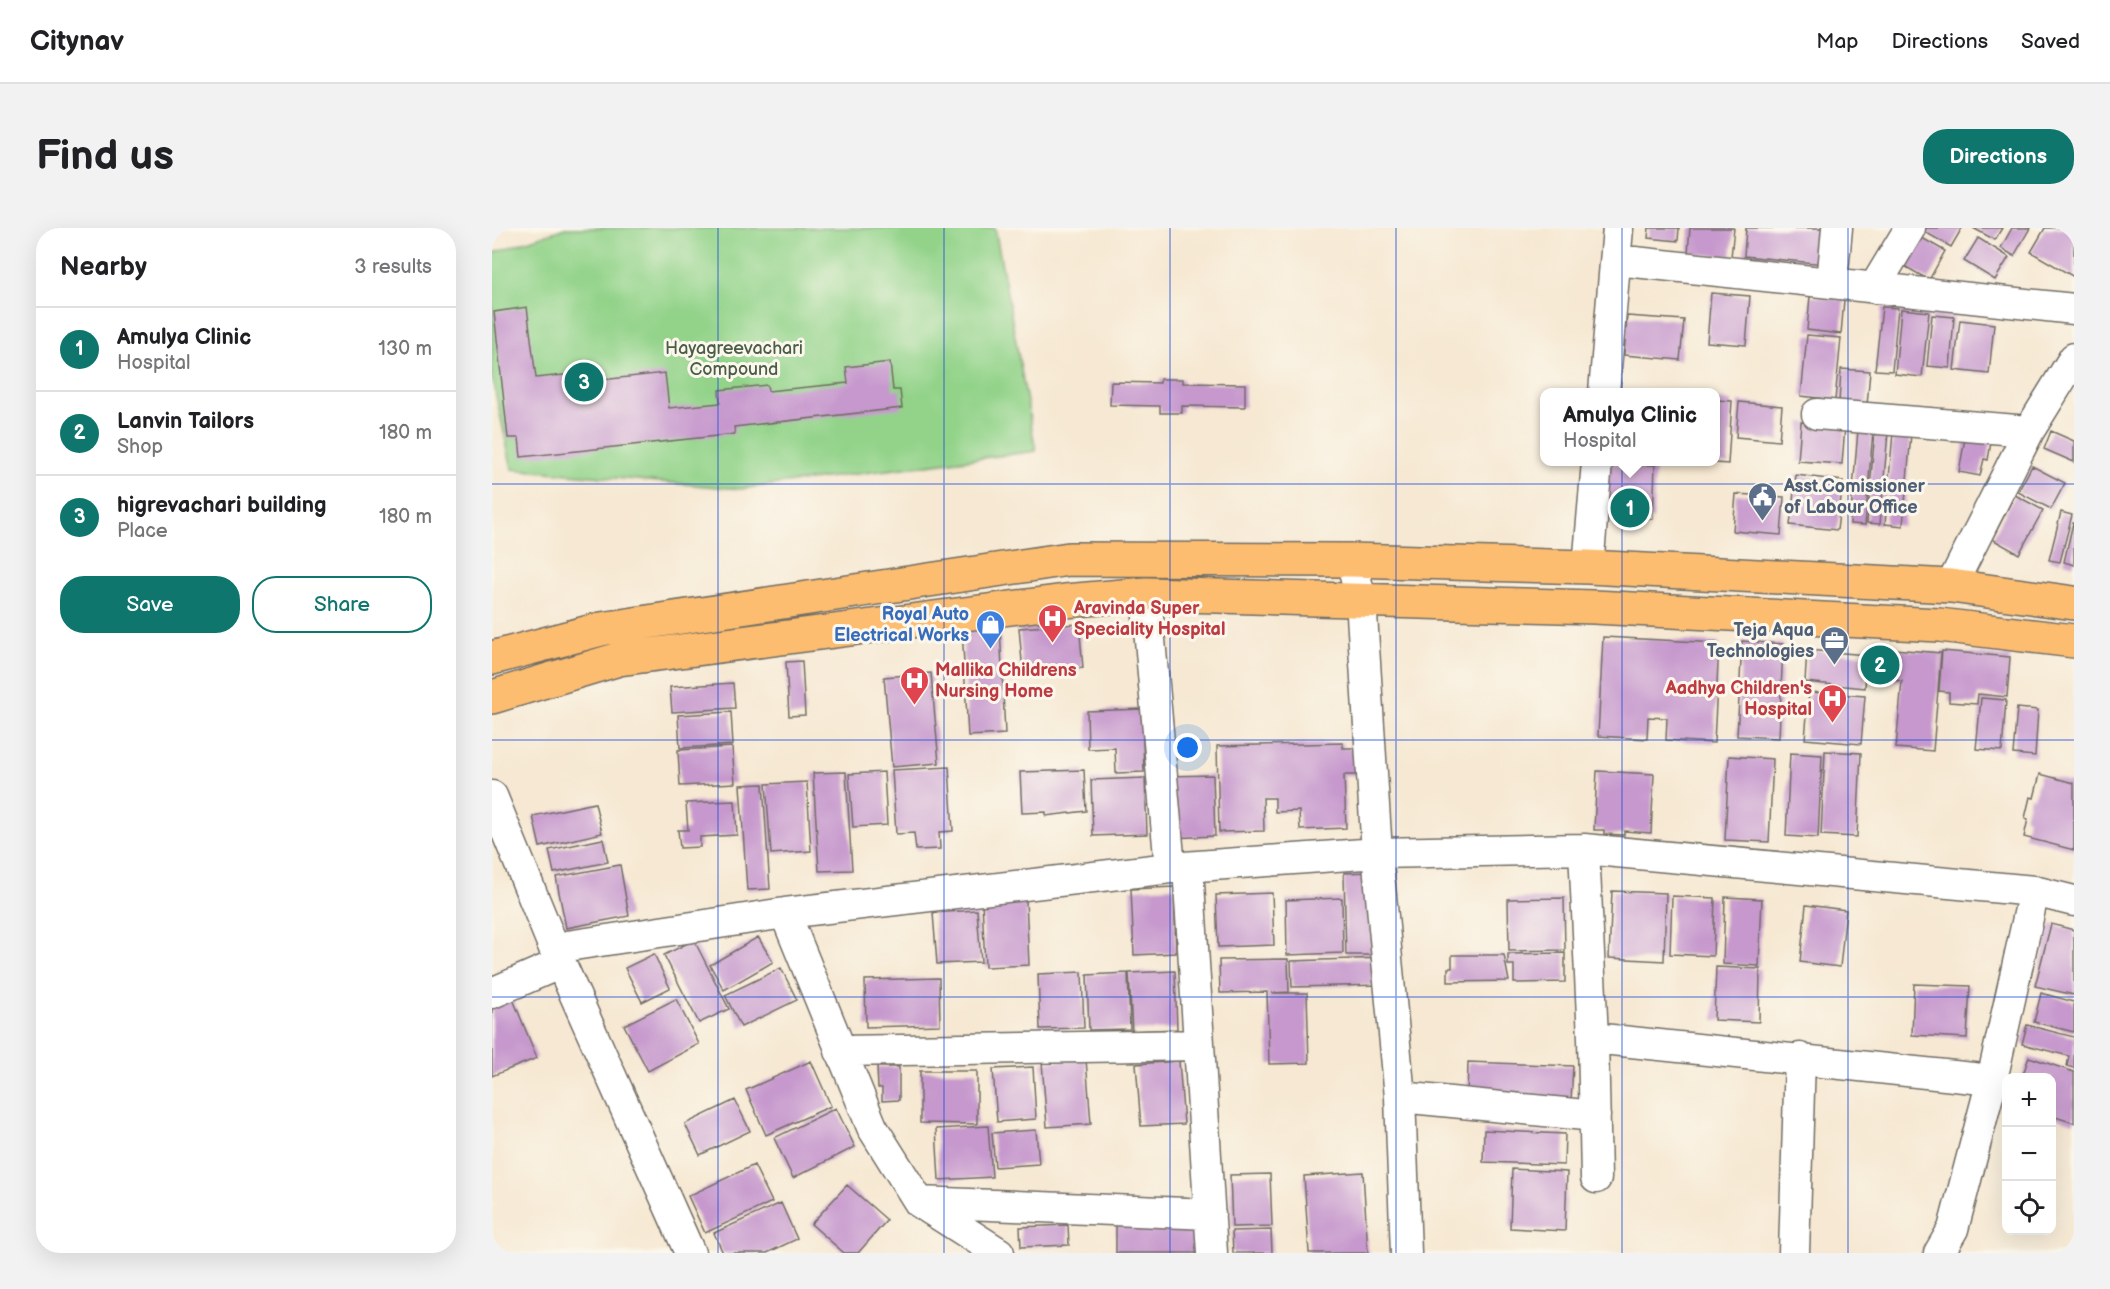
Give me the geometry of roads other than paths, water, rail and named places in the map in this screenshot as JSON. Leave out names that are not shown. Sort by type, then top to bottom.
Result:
[{"type":"main road","points":[[492,658],[602,629],[1069,559],[1351,561],[1588,567],[1951,586],[2074,603]]},
{"type":"main road","points":[[492,697],[619,659],[1065,601],[1146,594],[1594,607],[1939,625],[2074,641]]},
{"type":"street","points":[[1604,388],[1618,228]]},
{"type":"street","points":[[1832,283],[1837,228]]},
{"type":"street","points":[[1874,288],[1910,228]]},
{"type":"street","points":[[1616,260],[2074,309]]},
{"type":"street","points":[[1951,586],[2029,431],[2074,358]]},
{"type":"street","points":[[1817,414],[2029,431]]},
{"type":"street","points":[[1588,567],[1597,466]]},
{"type":"street","points":[[1351,561],[1361,599],[1377,853],[1400,1097],[1406,1253]]},
{"type":"street","points":[[1146,594],[1199,1045],[1212,1253]]},
{"type":"street","points":[[492,796],[558,956],[690,1253]]},
{"type":"street","points":[[1584,849],[1593,1038],[1596,1178]]},
{"type":"street","points":[[492,993],[558,956],[785,913],[1179,867],[1377,853],[1584,849],[2034,891],[2074,901]]},
{"type":"street","points":[[1939,1253],[1953,1229],[1992,1080],[2034,891]]},
{"type":"street","points":[[785,913],[872,1127],[919,1202],[999,1253]]},
{"type":"street","points":[[1593,1038],[1992,1080]]},
{"type":"street","points":[[840,1051],[1199,1045]]},
{"type":"street","points":[[1794,1253],[1800,1058]]},
{"type":"street","points":[[1400,1097],[1595,1116]]},
{"type":"street","points":[[919,1202],[1210,1214]]},
{"type":"place","name":"higrevachari building","points":[[584,382]]},
{"type":"place","name":"Amulya Clinic","points":[[1630,508]]},
{"type":"place","name":"Asst.Comissioner of Labour Office","points":[[1763,522]]},
{"type":"place","name":"Aravinda Super Speciality Hospital","points":[[1053,644]]},
{"type":"place","name":"Royal Auto Electrical Works","points":[[990,650]]},
{"type":"place","name":"Lanvin Tailors","points":[[1880,665]]},
{"type":"place","name":"Teja Aqua Technologies","points":[[1835,666]]},
{"type":"place","name":"Mallika Childrens Nursing Home","points":[[914,706]]},
{"type":"place","name":"Aadhya Children's Hospital","points":[[1833,724]]},
{"type":"park label","name":"Hayagreevachari Compound","points":[[734,358]]}]
